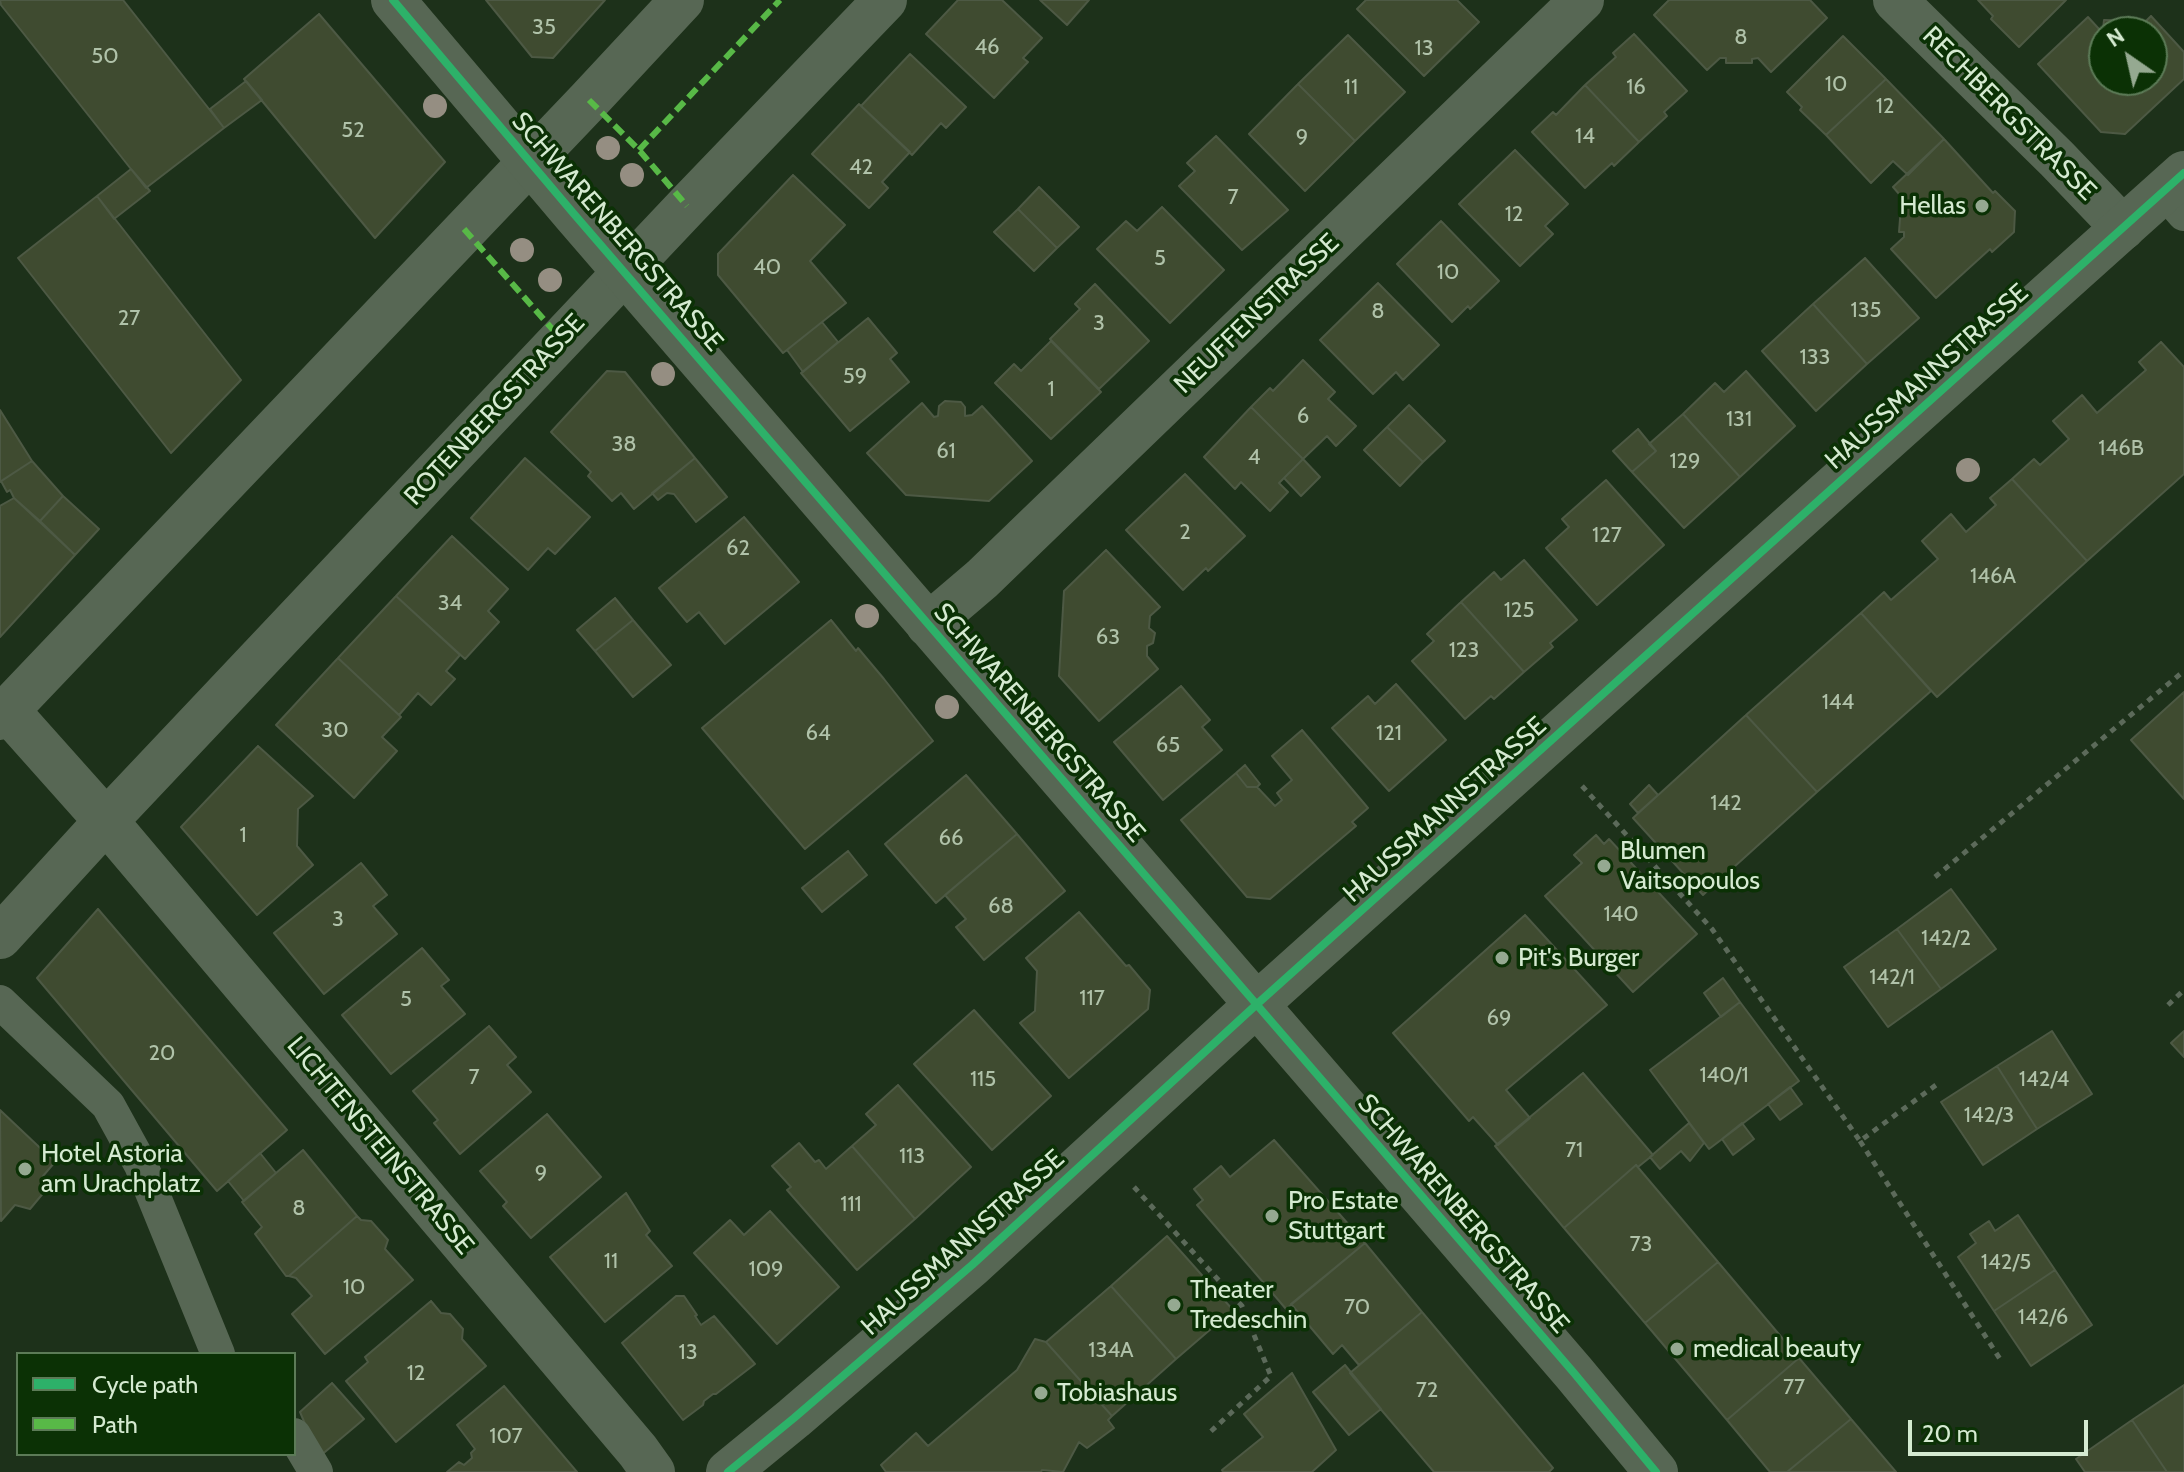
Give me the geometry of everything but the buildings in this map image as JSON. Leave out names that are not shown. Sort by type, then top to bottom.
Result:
[{"type":"street","name":"SCHWARENBERGSTRASSE","points":[[393,0],[1656,1472]]},
{"type":"street","points":[[106,821],[4,714],[682,0]]},
{"type":"street","name":"ROTENBERGSTRASSE","points":[[0,937],[624,272],[885,0]]},
{"type":"street","name":"NEUFFENSTRASSE","points":[[928,625],[982,579],[1582,0]]},
{"type":"street","name":"RECHBERGSTRASSE","points":[[1895,0],[2123,228]]},
{"type":"street","name":"HAUSSMANNSTRASSE","points":[[728,1472],[972,1265],[1256,1005],[2123,228],[2177,193]]},
{"type":"street","name":"LICHTENSTEINSTRASSE","points":[[106,821],[653,1472]]},
{"type":"lane","points":[[0,1002],[108,1105],[141,1165],[217,1352]]},
{"type":"lane","points":[[296,1438],[316,1472]]},
{"type":"path","points":[[1935,877],[2184,671]]},
{"type":"path","points":[[1547,746],[1712,929],[1860,1141],[2000,1359]]},
{"type":"path","points":[[2168,1005],[2184,990]]},
{"type":"path","points":[[1860,1141],[1936,1085]]},
{"type":"path","points":[[1099,1149],[1242,1306],[1271,1376],[1208,1434]]},
{"type":"marked path","points":[[639,150],[780,0]]},
{"type":"marked path","points":[[589,100],[639,150],[687,206]]},
{"type":"marked path","points":[[464,229],[562,340]]},
{"type":"cycle path","points":[[393,0],[1656,1472]]},
{"type":"cycle path","points":[[728,1472],[972,1265],[1256,1005],[2184,173]]},
{"type":"place","name":"Hellas","points":[[1982,206]]},
{"type":"place","name":"Blumen Vaitsopoulos","points":[[1604,866]]},
{"type":"place","name":"Pit's Burger","points":[[1502,958]]},
{"type":"place","name":"Hotel Astoria am Urachplatz","points":[[25,1169]]},
{"type":"place","name":"Pro Estate Stuttgart","points":[[1272,1216]]},
{"type":"place","name":"Theater Tredeschin","points":[[1174,1305]]},
{"type":"place","name":"medical beauty","points":[[1677,1349]]},
{"type":"place","name":"Tobiashaus","points":[[1041,1393]]}]
